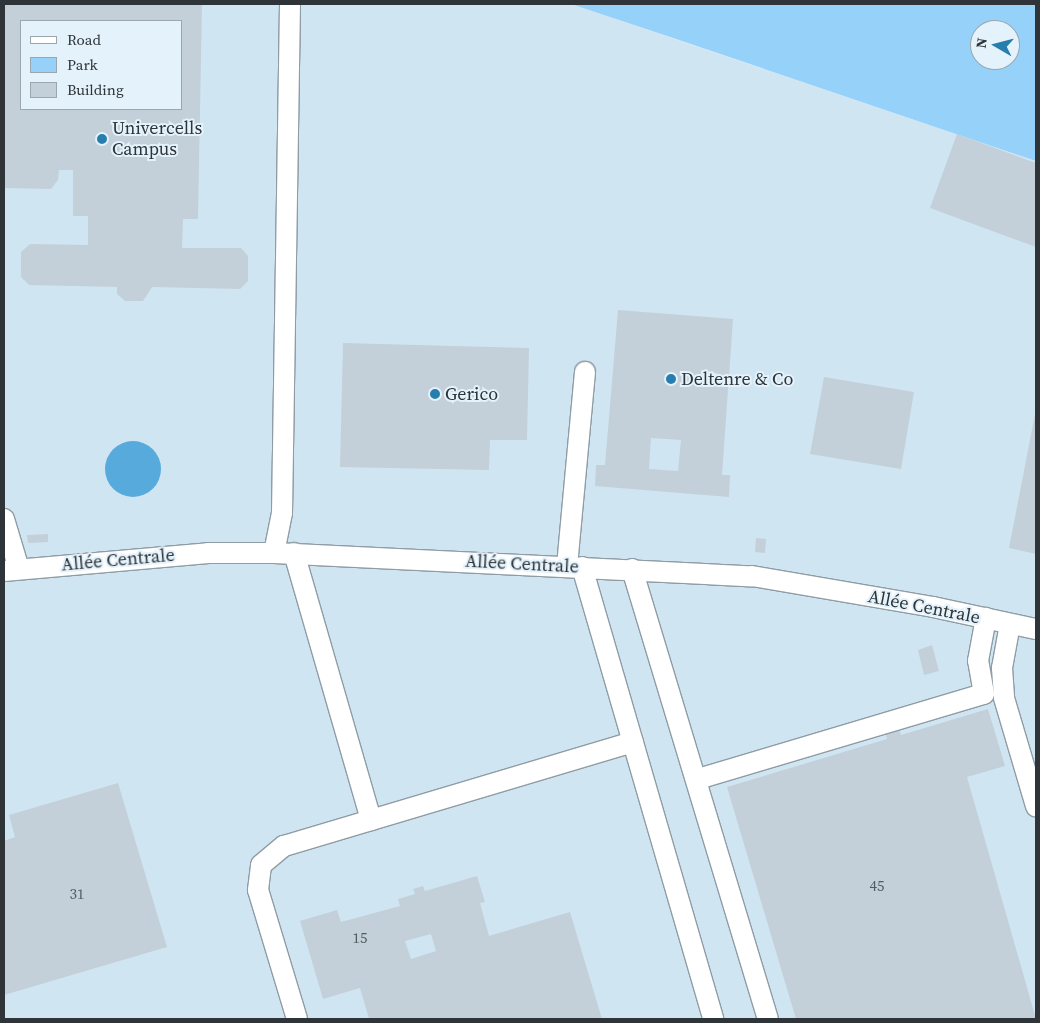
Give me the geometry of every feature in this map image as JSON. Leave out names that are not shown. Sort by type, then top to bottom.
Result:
[{"type":"street","points":[[290,4],[282,513],[284,553],[371,820]]},
{"type":"street","points":[[585,372],[575,566],[633,742],[713,1019]]},
{"type":"street","points":[[4,519],[11,570]]},
{"type":"street","name":"Allée Centrale","points":[[11,570],[208,553],[284,553],[632,569],[752,576],[986,618],[1036,629]]},
{"type":"street","points":[[632,569],[698,779],[768,1019]]},
{"type":"street","points":[[698,779],[984,694],[978,661],[986,618]]},
{"type":"street","points":[[1010,624],[1002,668],[1004,698],[1036,806]]},
{"type":"street","points":[[297,1019],[258,890],[261,865],[284,846],[633,742]]},
{"type":"shaded area","points":[[4,4],[571,4],[1036,161],[1036,1019],[4,1019]]},
{"type":"shaded area","points":[[127,441],[139,441],[149,445],[157,453],[161,469],[157,485],[149,493],[139,497],[127,497],[117,493],[109,485],[105,475],[105,463],[109,453],[117,445]]},
{"type":"green space","points":[[571,4],[1036,4],[1036,161],[679,40]]},
{"type":"building","name":"Univercells Campus","points":[[4,4],[202,4],[198,219],[183,219],[182,248],[241,248],[248,256],[248,281],[240,289],[152,287],[143,301],[125,301],[117,294],[117,287],[29,285],[21,277],[21,252],[30,244],[88,245],[88,216],[73,216],[73,170],[59,170],[58,180],[51,189],[4,188]]},
{"type":"building","points":[[957,134],[1036,163],[1036,247],[930,208]]},
{"type":"building","name":"Deltenre & Co","points":[[618,310],[733,319],[722,475],[730,475],[729,497],[595,486],[596,465],[605,465]],"holes":[[[651,438],[681,440],[678,471],[649,469]]]},
{"type":"building","name":"Gerico","points":[[343,343],[529,348],[527,440],[490,440],[489,470],[340,467]]},
{"type":"building","points":[[824,377],[914,392],[901,469],[810,454]]},
{"type":"building","points":[[1036,409],[1036,554],[1009,548]]},
{"type":"building","points":[[48,534],[48,542],[28,543],[27,535]]},
{"type":"building","points":[[756,538],[766,539],[765,553],[755,552]]},
{"type":"building","points":[[932,645],[939,671],[924,675],[918,650]]},
{"type":"building","points":[[988,709],[1005,766],[967,777],[1036,1019],[796,1019],[727,787],[887,739],[885,730],[898,726],[901,735]]},
{"type":"building","points":[[118,783],[167,947],[4,995],[4,841],[15,837],[9,815]]},
{"type":"building","points":[[477,876],[485,902],[480,903],[489,936],[570,912],[602,1019],[369,1019],[360,988],[323,999],[300,921],[337,910],[341,922],[400,906],[398,899],[415,894],[413,889],[423,886],[425,891]],"holes":[[[431,934],[436,951],[411,959],[405,941]]]},
{"type":"place","name":"Univercells Campus","points":[[102,139]]},
{"type":"place","name":"Deltenre & Co","points":[[671,379]]},
{"type":"place","name":"Gerico","points":[[435,394]]}]
